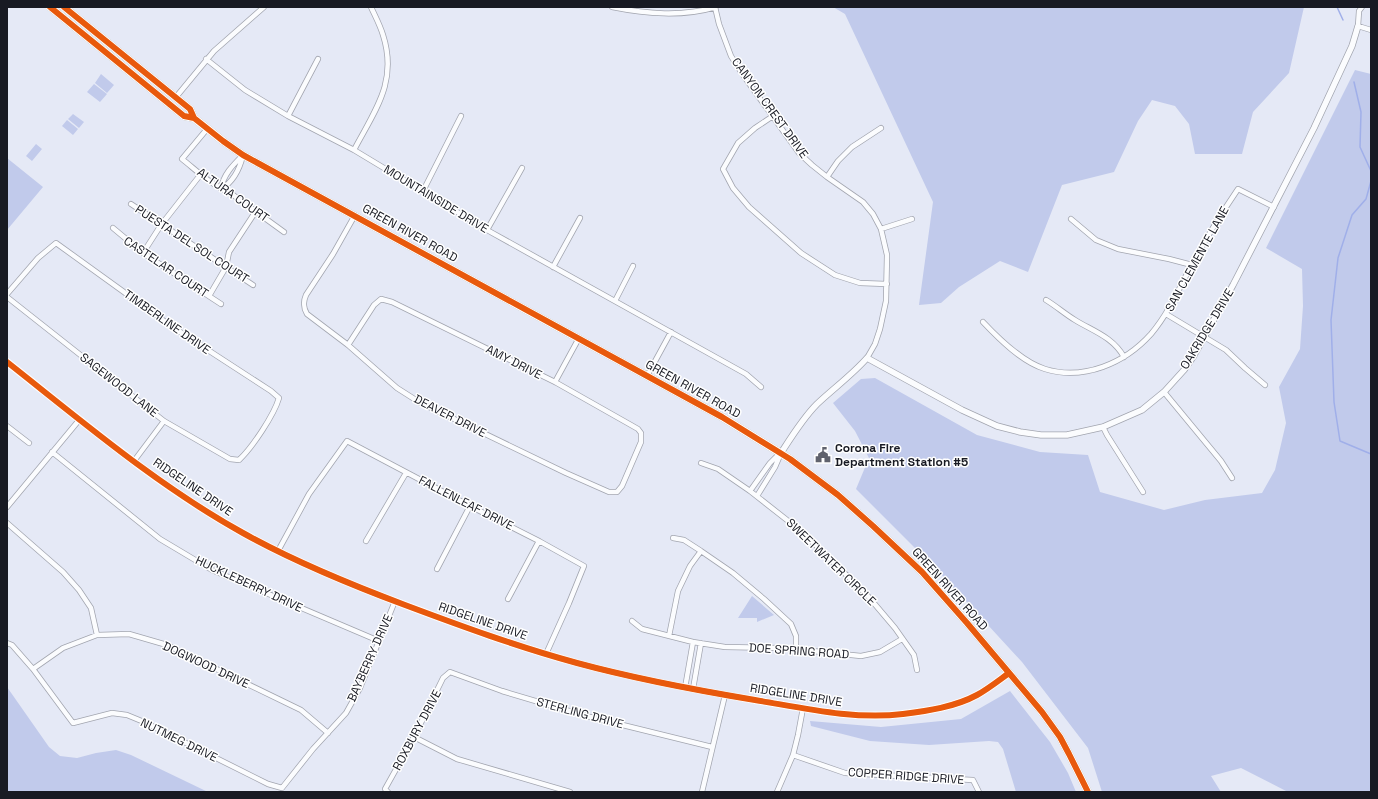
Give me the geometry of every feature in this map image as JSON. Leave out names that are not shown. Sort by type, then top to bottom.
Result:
[{"type":"main road","name":"GREEN RIVER ROAD","points":[[50,7],[158,96],[184,116],[194,118]]},
{"type":"main road","name":"GREEN RIVER ROAD","points":[[64,7],[176,97],[190,109],[194,118],[207,129],[243,155],[722,417],[781,453],[848,503],[902,553],[945,598],[1042,712],[1060,737],[1088,792]]},
{"type":"main road","points":[[93,42],[105,39]]},
{"type":"main road","points":[[158,96],[176,97]]},
{"type":"street","points":[[176,97],[206,59],[222,42],[264,7]]},
{"type":"street","points":[[354,150],[382,97],[388,77],[387,48],[383,34],[371,7]]},
{"type":"street","points":[[612,7],[638,12],[671,14],[702,11],[716,7]]},
{"type":"street","name":"CANYON CREST DRIVE","points":[[716,7],[719,24],[731,56],[743,75],[799,152],[827,177],[863,202],[873,214],[881,229],[887,255],[886,301],[875,344],[867,358],[843,382],[816,405],[801,423],[781,453],[775,467],[757,496]]},
{"type":"street","name":"OAKRIDGE DRIVE","points":[[867,358],[962,410],[997,426],[1020,432],[1067,435],[1103,427],[1142,410],[1164,392],[1188,364],[1233,285],[1274,207],[1344,64],[1352,46],[1358,26],[1359,8]]},
{"type":"street","points":[[1358,26],[1371,30]]},
{"type":"street","name":"MOUNTAINSIDE DRIVE","points":[[206,59],[245,90],[288,116],[354,150],[487,230],[746,374],[761,387]]},
{"type":"street","points":[[288,116],[318,59]]},
{"type":"street","points":[[423,191],[461,116]]},
{"type":"street","points":[[773,116],[755,128],[738,143],[723,169],[733,188],[749,207],[801,253],[835,275],[860,283],[887,284]]},
{"type":"street","points":[[827,177],[838,161],[852,147],[881,128]]},
{"type":"street","name":"ALTURA COURT","points":[[207,129],[182,158],[201,174],[229,192],[284,232]]},
{"type":"street","points":[[221,188],[222,181],[234,164],[243,155]]},
{"type":"street","points":[[487,230],[522,168]]},
{"type":"street","points":[[143,253],[161,225],[201,174]]},
{"type":"street","name":"SAN CLEMENTE LANE","points":[[983,322],[1002,342],[1026,359],[1044,369],[1066,373],[1086,372],[1108,366],[1139,347],[1166,314],[1215,224],[1238,189],[1274,207]]},
{"type":"street","name":"PUESTA DEL SOL COURT","points":[[131,204],[253,285]]},
{"type":"street","points":[[209,296],[226,267],[229,252],[256,211]]},
{"type":"street","name":"DEAVER DRIVE","points":[[354,215],[333,254],[306,295],[303,308],[307,314],[348,345],[397,388],[419,402],[566,473],[609,492],[617,492],[622,486],[641,442],[641,433]]},
{"type":"street","points":[[552,267],[580,218]]},
{"type":"street","points":[[881,229],[912,219]]},
{"type":"street","points":[[1071,219],[1096,240],[1118,249],[1192,265]]},
{"type":"street","name":"CASTELAR COURT","points":[[112,228],[143,253],[221,304]]},
{"type":"street","name":"TIMBERLINE DRIVE","points":[[7,296],[38,258],[56,243],[171,326],[270,391],[279,398],[276,408],[246,454],[239,460]]},
{"type":"street","points":[[615,301],[633,266]]},
{"type":"street","name":"SAGEWOOD LANE","points":[[7,296],[164,421],[230,459],[239,460]]},
{"type":"street","name":"AMY DRIVE","points":[[348,345],[374,305],[381,298],[555,382],[638,429],[641,433]]},
{"type":"street","points":[[1046,300],[1075,320],[1107,337],[1119,348],[1124,356]]},
{"type":"street","points":[[1166,314],[1226,350],[1265,385]]},
{"type":"street","points":[[647,376],[671,332]]},
{"type":"street","points":[[555,382],[579,338]]},
{"type":"street","name":"RIDGELINE DRIVE","points":[[7,362],[134,461],[186,499],[223,522],[278,551],[329,575],[476,631],[546,654],[622,674],[685,688],[803,708],[877,715],[925,711],[951,705],[976,696],[1009,673]]},
{"type":"street","points":[[1164,392],[1222,461],[1232,478]]},
{"type":"street","points":[[7,507],[80,419]]},
{"type":"street","points":[[134,461],[164,421]]},
{"type":"street","points":[[7,426],[29,443]]},
{"type":"street","points":[[1103,427],[1107,436],[1143,492]]},
{"type":"street","name":"FALLENLEAF DRIVE","points":[[278,551],[309,494],[347,441],[584,566],[546,654]]},
{"type":"street","name":"HUCKLEBERRY DRIVE","points":[[52,452],[160,539],[212,570],[379,642]]},
{"type":"street","name":"CANYON CREST DRIVE","points":[[750,491],[770,463],[781,453]]},
{"type":"street","name":"SWEETWATER CIRCLE","points":[[701,463],[718,469],[757,496],[801,531],[867,595],[895,628],[914,655],[917,670]]},
{"type":"street","points":[[366,541],[406,473]]},
{"type":"street","points":[[437,569],[470,506]]},
{"type":"street","points":[[7,523],[63,572],[79,590],[91,608],[98,635]]},
{"type":"street","points":[[673,538],[684,540],[701,551],[733,573],[764,599],[791,624],[796,636],[796,650]]},
{"type":"street","points":[[508,599],[539,541]]},
{"type":"street","points":[[669,636],[678,591],[690,566],[701,551]]},
{"type":"street","name":"BAYBERRY DRIVE","points":[[282,788],[313,749],[328,734],[346,712],[360,688],[395,601]]},
{"type":"street","name":"DOE SPRING ROAD","points":[[632,621],[642,630],[693,642],[725,647],[782,648],[861,656],[880,652],[902,639]]},
{"type":"street","name":"DOGWOOD DRIVE","points":[[33,669],[63,648],[98,635],[129,634],[167,645],[302,710],[328,734]]},
{"type":"street","points":[[685,688],[693,642]]},
{"type":"street","points":[[7,643],[12,646],[33,669]]},
{"type":"street","points":[[693,689],[700,643]]},
{"type":"street","name":"NUTMEG DRIVE","points":[[33,669],[73,723],[112,713],[128,715],[268,784],[282,788]]},
{"type":"street","name":"ROXBURY DRIVE","points":[[386,790],[414,738],[443,678],[450,672]]},
{"type":"street","name":"STERLING DRIVE","points":[[450,672],[502,692],[586,716],[712,747]]},
{"type":"street","points":[[702,792],[725,695]]},
{"type":"street","points":[[776,792],[793,755],[803,708]]},
{"type":"street","points":[[414,738],[457,759],[570,792]]},
{"type":"street","name":"COPPER RIDGE DRIVE","points":[[793,755],[845,773],[973,780],[979,792]]},
{"type":"shaded area","points":[[833,7],[1304,7],[1289,73],[1253,112],[1242,154],[1195,154],[1189,124],[1175,106],[1152,100],[1138,121],[1114,172],[1062,185],[1028,272],[1000,261],[959,287],[941,303],[919,305],[933,202],[845,14]]},
{"type":"shaded area","points":[[1355,70],[1371,74],[1371,792],[1288,792],[1241,768],[1211,776],[1221,792],[1102,792],[1088,748],[1022,662],[941,574],[856,489],[869,458],[855,431],[833,403],[861,379],[875,378],[977,435],[1040,452],[1088,455],[1100,492],[1164,510],[1205,500],[1262,493],[1275,470],[1286,423],[1279,387],[1300,349],[1303,306],[1302,269],[1266,248]]},
{"type":"shaded area","points":[[101,74],[114,85],[107,93],[95,83]]},
{"type":"shaded area","points":[[94,84],[107,94],[100,102],[87,92]]},
{"type":"shaded area","points":[[73,114],[84,122],[79,128],[68,119]]},
{"type":"shaded area","points":[[67,120],[78,129],[73,135],[62,126]]},
{"type":"shaded area","points":[[36,144],[42,149],[32,161],[26,156]]},
{"type":"shaded area","points":[[7,158],[43,187],[7,230]]},
{"type":"shaded area","points":[[752,596],[774,615],[757,622],[757,618],[738,618]]},
{"type":"shaded area","points":[[7,687],[49,747],[60,756],[77,758],[116,750],[131,755],[208,792],[7,792]]},
{"type":"shaded area","points":[[1010,691],[1050,742],[1068,773],[1076,792],[1016,792],[1003,749],[998,742],[989,741],[929,745],[870,741],[811,726],[810,721],[881,727],[961,719]]},
{"type":"waterway","points":[[1337,7],[1343,20]]},
{"type":"waterway","points":[[1354,82],[1361,112],[1360,147],[1371,171]]},
{"type":"waterway","points":[[1371,181],[1366,199],[1352,215],[1338,258],[1331,320],[1334,402],[1340,441],[1371,454]]},
{"type":"cycle path","points":[[50,7],[184,116],[194,118]]},
{"type":"cycle path","points":[[64,7],[190,109],[194,118],[243,155],[722,417],[790,459],[838,495],[922,572],[1042,712],[1060,737],[1088,792]]},
{"type":"cycle path","points":[[7,362],[151,474],[212,515],[263,544],[302,563],[363,589],[468,628],[533,650],[599,669],[688,688],[810,710],[866,715],[903,714],[931,710],[960,703],[989,688],[1009,673]]},
{"type":"place","name":"Corona Fire Department Station #5","points":[[823,455]]}]
